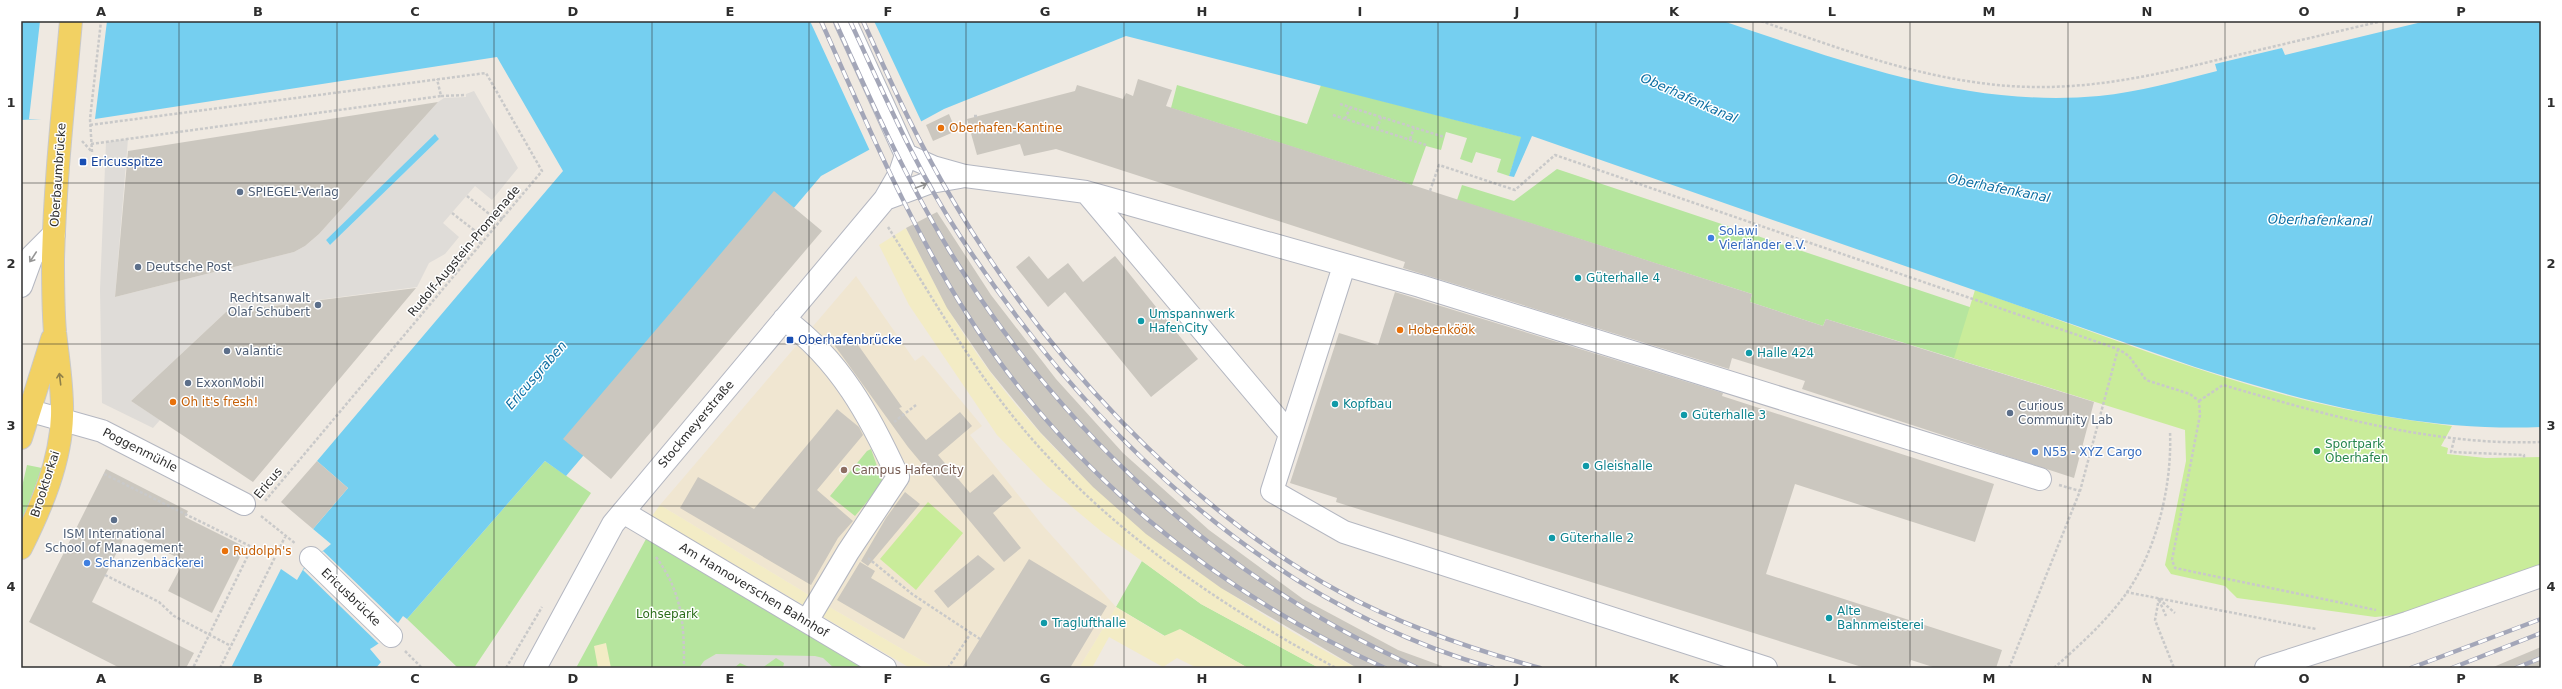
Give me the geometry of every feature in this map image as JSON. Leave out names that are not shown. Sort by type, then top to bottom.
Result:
[{"type":"main road","name":"Oberbaumbrücke","points":[[62,418],[63,397],[55,330],[54,234],[62,118],[71,21]]},
{"type":"main road","name":"Oberbaumbrücke","points":[[31,411],[55,330]]},
{"type":"main road","points":[[21,438],[31,411]]},
{"type":"main road","name":"Brooktorkai","points":[[21,548],[46,491],[57,451],[62,418]]},
{"type":"street","points":[[845,21],[906,155],[933,167],[965,176],[1086,192],[1344,266],[1420,286],[2040,479]]},
{"type":"street","name":"Stockmeyerstraße","points":[[535,668],[603,540],[623,512],[881,204],[900,173],[906,155]]},
{"type":"street","name":"Stockmeyerstraße","points":[[881,204],[931,182],[965,176]]},
{"type":"street","points":[[1086,192],[1290,434]]},
{"type":"street","points":[[21,286],[32,256],[54,234]]},
{"type":"street","points":[[1344,266],[1272,490],[1344,532],[1766,668]]},
{"type":"street","points":[[784,319],[806,335],[847,383],[878,434],[898,477],[852,545],[807,621]]},
{"type":"street","name":"Poggenmühle","points":[[31,411],[62,418],[102,431],[254,507]]},
{"type":"street","name":"Am Hannoverschen Bahnhof","points":[[623,512],[885,668]]},
{"type":"street","name":"Ericusbrücke","points":[[311,558],[391,636]]},
{"type":"street","points":[[2266,668],[2407,623],[2541,576]]},
{"type":"path","points":[[92,152],[90,119],[101,21]]},
{"type":"path","points":[[1761,21],[1881,61],[1939,75],[1994,84],[2033,87],[2095,85],[2150,76],[2382,21]]},
{"type":"path","name":"Rudolf-Augstein-Promenade","points":[[90,125],[486,73],[542,172],[504,219],[294,466]]},
{"type":"path","points":[[437,79],[440,96]]},
{"type":"path","points":[[91,144],[440,96],[466,95]]},
{"type":"path","points":[[1340,104],[1444,138]]},
{"type":"path","points":[[1345,119],[1350,108]]},
{"type":"path","points":[[1333,115],[1426,145]]},
{"type":"path","points":[[1377,129],[1381,117]]},
{"type":"path","points":[[1410,139],[1414,128]]},
{"type":"path","points":[[1430,191],[1439,165],[1515,190],[1555,155],[2118,349],[2129,356],[2146,380],[2190,394],[2199,401],[2200,415],[2172,560],[2175,568],[2374,609],[2386,618],[2407,623]]},
{"type":"path","points":[[467,196],[488,213],[504,219]]},
{"type":"path","points":[[881,204],[966,352],[1004,405],[1040,449],[1080,491],[1124,529],[1182,574],[1232,609],[1336,668]]},
{"type":"path","points":[[452,213],[474,230],[481,245]]},
{"type":"path","points":[[2009,668],[2080,491],[2118,349]]},
{"type":"path","points":[[2199,401],[2223,385],[2310,410],[2454,440],[2541,442]]},
{"type":"path","points":[[878,434],[916,405]]},
{"type":"path","points":[[2054,668],[2082,643],[2126,592],[2141,567],[2160,517],[2169,473],[2170,431]]},
{"type":"path","points":[[2454,440],[2451,452],[2524,455],[2524,458]]},
{"type":"path","name":"Ericus","points":[[254,507],[294,466]]},
{"type":"path","points":[[104,474],[252,547],[193,668]]},
{"type":"path","points":[[254,507],[286,534],[311,558]]},
{"type":"path","points":[[220,668],[286,534]]},
{"type":"path","points":[[852,545],[912,594],[980,639]]},
{"type":"path","points":[[655,556],[674,585],[678,598],[684,635],[684,668]]},
{"type":"path","points":[[105,575],[159,602],[174,616],[231,646]]},
{"type":"path","points":[[2126,592],[2321,630]]},
{"type":"path","points":[[2159,598],[2175,613]]},
{"type":"path","points":[[2159,598],[2166,616]]},
{"type":"path","points":[[2159,598],[2155,620],[2174,668]]},
{"type":"path","points":[[948,668],[971,633]]},
{"type":"shaded area","name":"Ericusspitze","points":[[474,91],[518,168],[492,200],[475,186],[443,223],[459,237],[445,254],[429,263],[417,287],[226,312],[131,401],[160,420],[153,428],[102,403],[100,290],[106,142],[128,139],[115,297],[294,252],[305,246],[319,234],[438,102],[444,98],[466,97],[466,94]],"holes":[[[435,135],[439,139],[330,245],[326,240]]]},
{"type":"shaded area","name":"Campus HafenCity","points":[[856,276],[915,361],[923,355],[982,426],[970,435],[1044,527],[1116,607],[1079,668],[935,668],[819,601],[660,505]]},
{"type":"shaded area","points":[[716,654],[815,656],[823,658],[834,668],[783,668],[784,663],[776,658],[762,668],[751,668],[740,663],[734,668],[699,668],[704,661]]},
{"type":"green space","points":[[1177,85],[1307,124],[1321,85],[1522,137],[1509,176],[1497,172],[1501,159],[1476,152],[1472,163],[1460,159],[1467,138],[1446,132],[1441,150],[1426,146],[1412,185],[1171,108]]},
{"type":"green space","points":[[1557,169],[2107,353],[2094,401],[1826,319],[1823,326],[1750,302],[1752,294],[1457,200],[1462,185],[1514,201]]},
{"type":"green space","name":"Sportpark Oberhafen","points":[[1975,290],[2129,346],[2246,384],[2347,410],[2452,426],[2441,446],[2448,448],[2447,454],[2486,458],[2541,457],[2541,568],[2406,614],[2375,617],[2237,598],[2225,586],[2171,574],[2165,565],[2186,461],[2185,430],[1954,358]]},
{"type":"green space","points":[[871,449],[883,483],[855,516],[830,496],[867,451]]},
{"type":"green space","points":[[545,461],[591,493],[474,668],[458,668],[407,619]]},
{"type":"green space","points":[[27,465],[42,468],[21,525],[21,491]]},
{"type":"green space","points":[[928,502],[963,533],[916,590],[880,559]]},
{"type":"green space","name":"Lohsepark","points":[[646,539],[865,668],[576,668]]},
{"type":"green space","points":[[1142,561],[1201,604],[1319,668],[1248,668],[1181,630],[1165,636],[1116,607]]},
{"type":"sand","points":[[906,228],[941,296],[957,323],[1003,389],[1045,438],[1091,484],[1139,526],[1191,566],[1244,602],[1357,668],[1319,668],[1201,604],[1102,532],[1047,486],[997,435],[909,305],[879,245]]},
{"type":"sand","points":[[660,505],[819,601],[935,668],[910,668],[652,516]]},
{"type":"sand","points":[[1116,607],[1164,636],[1180,629],[1248,668],[1197,668],[1177,658],[1163,667],[1109,637],[1092,668],[1079,668]]},
{"type":"sand","points":[[606,643],[611,668],[598,668],[594,646]]},
{"type":"water","points":[[21,21],[1723,21],[1814,52],[1907,78],[1954,88],[2002,95],[2050,98],[2099,96],[2144,89],[2217,71],[2215,64],[2282,48],[2285,55],[2426,21],[2541,21],[2541,427],[2453,425],[2409,420],[2323,403],[2280,392],[2195,367],[1532,136],[1514,177],[1509,176],[1521,137],[1126,36],[944,109],[821,176],[566,476],[545,461],[407,619],[403,616],[389,635],[370,649],[381,662],[376,668],[231,668],[281,569],[297,580],[305,566],[331,544],[313,529],[348,488],[317,461],[563,171],[497,57],[95,119],[62,118],[21,120]]},
{"type":"water","points":[[435,134],[439,139],[330,245],[326,240]]},
{"type":"pier","points":[[40,21],[107,21],[95,119],[29,119]]},
{"type":"pier","points":[[810,21],[874,21],[922,123],[870,151]]},
{"type":"pier","points":[[323,551],[399,624],[384,641],[379,644],[303,570]]},
{"type":"building","name":"Güterhalle 4","points":[[1138,79],[1172,90],[1166,106],[1752,294],[1750,302],[1823,326],[1826,319],[2094,402],[2074,478],[1802,389],[1805,381],[1732,358],[1729,369],[1403,268],[1405,262],[1056,149],[1024,156],[1020,144],[977,155],[967,119],[1075,91],[1077,85],[1123,99],[1126,93],[1133,96]]},
{"type":"building","name":"SPIEGEL-Verlag","points":[[438,102],[319,234],[305,246],[294,252],[115,297],[128,151]]},
{"type":"building","name":"Oberhafen-Kantine","points":[[949,114],[956,131],[933,141],[926,125]]},
{"type":"building","points":[[774,191],[822,231],[611,479],[563,439]]},
{"type":"building","points":[[937,212],[991,295],[1056,379],[1123,453],[1209,530],[1303,599],[1398,650],[1442,666],[1442,668],[1357,668],[1221,588],[1146,534],[1093,487],[1040,432],[990,371],[947,308],[906,228]]},
{"type":"building","points":[[1029,256],[1048,279],[1068,263],[1083,282],[1115,256],[1198,359],[1151,397],[1065,292],[1048,307],[1016,267]]},
{"type":"building","points":[[416,288],[253,482],[131,401],[226,312]]},
{"type":"building","points":[[1395,292],[1723,393],[1722,396],[1994,484],[1975,542],[1795,484],[1766,574],[2002,650],[1996,668],[1936,668],[1911,660],[1908,668],[1865,668],[1336,502],[1337,498],[1290,483],[1339,333],[1378,345]]},
{"type":"building","points":[[851,335],[902,407],[899,408],[926,440],[960,412],[972,426],[938,455],[970,493],[993,474],[1012,497],[993,513],[1021,548],[1004,562],[908,447],[835,346]]},
{"type":"building","points":[[837,409],[859,427],[863,435],[817,490],[853,521],[838,538],[811,585],[680,508],[698,477],[754,509]]},
{"type":"building","points":[[317,461],[348,488],[313,529],[281,502]]},
{"type":"building","points":[[106,469],[188,511],[185,517],[245,547],[212,613],[168,591],[184,561],[127,532],[92,602],[194,653],[186,668],[120,668],[29,622]]},
{"type":"building","points":[[905,492],[920,504],[868,566],[861,561],[886,518]]},
{"type":"building","points":[[978,555],[995,569],[948,608],[934,591]]},
{"type":"building","name":"Traglufthalle","points":[[1029,559],[1107,606],[1070,668],[962,668]]},
{"type":"building","points":[[860,562],[875,571],[871,578],[922,608],[904,639],[837,600]]},
{"type":"building","points":[[2541,647],[2541,668],[2491,668]]},
{"type":"railway","points":[[821,21],[888,169],[924,241],[965,311],[1005,368],[1049,422],[1097,473],[1149,520],[1204,563],[1262,603],[1322,638],[1385,668]]},
{"type":"railway","points":[[835,21],[903,166],[949,250],[994,317],[1042,381],[1095,440],[1152,495],[1213,546],[1278,591],[1346,632],[1418,668]]},
{"type":"railway","points":[[850,21],[915,158],[944,211],[960,236],[1010,308],[1065,376],[1124,441],[1189,500],[1258,554],[1331,600],[1410,639],[1493,668]]},
{"type":"railway","points":[[863,21],[895,91],[930,160],[955,204],[991,260],[1031,316],[1075,371],[1123,423],[1174,472],[1227,517],[1283,557],[1340,592],[1388,616],[1438,636],[1488,653],[1540,668]]},
{"type":"railway","points":[[2411,668],[2541,619]]},
{"type":"railway","points":[[2452,668],[2541,633]]},
{"type":"railway","points":[[2516,668],[2541,658]]},
{"type":"place","name":"Oberhafen-Kantine","points":[[941,128]]},
{"type":"place","name":"Ericusspitze","points":[[83,162]]},
{"type":"place","name":"SPIEGEL-Verlag","points":[[240,192]]},
{"type":"place","name":"Solawi Vierländer e.V.","points":[[1711,238]]},
{"type":"place","name":"Deutsche Post","points":[[138,267]]},
{"type":"place","name":"Güterhalle 4","points":[[1578,278]]},
{"type":"place","name":"Rechtsanwalt Olaf Schubert","points":[[318,305]]},
{"type":"place","name":"Umspannwerk HafenCity","points":[[1141,321]]},
{"type":"place","name":"Hobenköök","points":[[1400,330]]},
{"type":"place","name":"Oberhafenbrücke","points":[[790,340]]},
{"type":"place","name":"valantic","points":[[227,351]]},
{"type":"place","name":"Halle 424","points":[[1749,353]]},
{"type":"place","name":"ExxonMobil","points":[[188,383]]},
{"type":"place","name":"Oh it's fresh!","points":[[173,402]]},
{"type":"place","name":"Kopfbau","points":[[1335,404]]},
{"type":"place","name":"Curious Community Lab","points":[[2010,413]]},
{"type":"place","name":"Güterhalle 3","points":[[1684,415]]},
{"type":"place","name":"Sportpark Oberhafen","points":[[2317,451]]},
{"type":"place","name":"N55 - XYZ Cargo","points":[[2035,452]]},
{"type":"place","name":"Gleishalle","points":[[1586,466]]},
{"type":"place","name":"Campus HafenCity","points":[[844,470]]},
{"type":"place","name":"ISM International School of Management","points":[[114,520]]},
{"type":"place","name":"Güterhalle 2","points":[[1552,538]]},
{"type":"place","name":"Rudolph's","points":[[225,551]]},
{"type":"place","name":"Schanzenbäckerei","points":[[87,563]]},
{"type":"place","name":"Alte Bahnmeisterei","points":[[1829,618]]},
{"type":"place","name":"Traglufthalle","points":[[1044,623]]},
{"type":"water label","name":"Oberhafenkanal","points":[[1689,98]]},
{"type":"water label","name":"Oberhafenkanal","points":[[1999,188]]},
{"type":"water label","name":"Oberhafenkanal","points":[[2320,220]]},
{"type":"water label","name":"Ericusgraben","points":[[536,375]]}]
